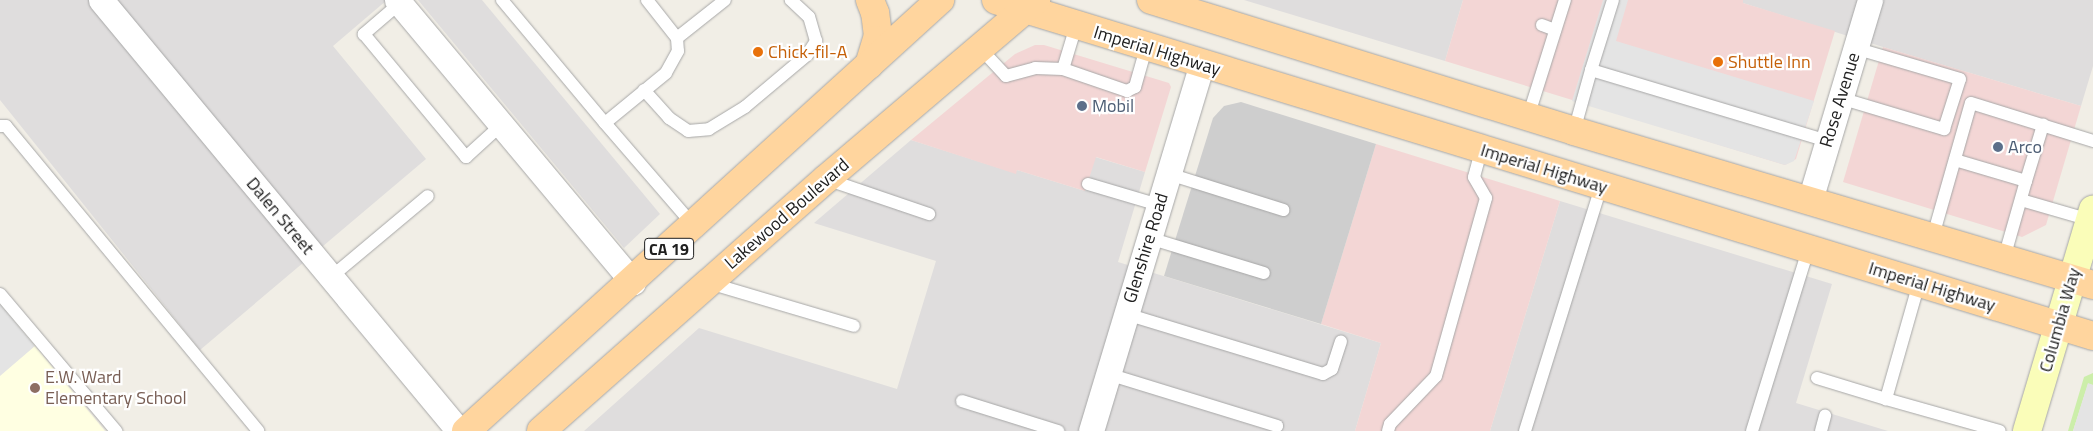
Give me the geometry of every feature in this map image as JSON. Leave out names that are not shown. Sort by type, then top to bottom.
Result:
[{"type":"main road","points":[[870,0],[876,13],[878,36],[870,65]]},
{"type":"main road","name":"CA 19","points":[[466,431],[633,282],[940,0]]},
{"type":"main road","name":"Imperial Highway","points":[[996,0],[1030,5],[1076,26],[1146,48],[2093,336]]},
{"type":"main road","points":[[1151,0],[1574,131],[1933,236],[2082,282]]},
{"type":"main road","name":"Lakewood Boulevard","points":[[541,431],[826,179],[1030,5]]},
{"type":"street","name":"Dalen Street","points":[[101,0],[459,431]]},
{"type":"street","name":"Rose Avenue","points":[[1810,200],[1870,0]]},
{"type":"street","points":[[398,2],[633,282]]},
{"type":"street","name":"Glenshire Road","points":[[1091,431],[1202,64]]},
{"type":"street","name":"Columbia Way","points":[[2027,431],[2058,326],[2082,282],[2091,215]]},
{"type":"lane","points":[[502,0],[694,226]]},
{"type":"lane","points":[[605,123],[666,73],[678,51],[677,38],[647,0]]},
{"type":"lane","points":[[644,90],[669,118],[688,131],[709,129],[745,107],[806,55],[816,41],[809,16],[791,0]]},
{"type":"lane","points":[[1528,117],[1565,0]]},
{"type":"lane","points":[[1574,131],[1613,0]]},
{"type":"lane","points":[[677,38],[721,1]]},
{"type":"lane","points":[[398,2],[364,34],[466,157],[502,125]]},
{"type":"lane","points":[[1063,69],[1076,26]]},
{"type":"lane","points":[[1542,26],[1555,30]]},
{"type":"lane","points":[[980,48],[1006,76],[1035,68],[1063,69],[1127,91],[1134,87],[1146,48]]},
{"type":"lane","points":[[1840,98],[1944,129],[1960,79],[1855,48]]},
{"type":"lane","points":[[1591,70],[1828,141]]},
{"type":"lane","points":[[1933,236],[1971,103],[2093,141]]},
{"type":"lane","points":[[0,126],[6,126],[258,431]]},
{"type":"lane","points":[[2004,258],[2043,126]]},
{"type":"lane","points":[[1388,431],[1390,424],[1436,376],[1486,198],[1474,177],[1481,150]]},
{"type":"lane","points":[[1955,160],[2026,180]]},
{"type":"lane","points":[[1168,174],[1283,210]]},
{"type":"lane","points":[[826,179],[929,214]]},
{"type":"lane","points":[[1088,184],[1159,205]]},
{"type":"lane","points":[[1525,431],[1601,187]]},
{"type":"lane","points":[[331,277],[428,196]]},
{"type":"lane","points":[[2021,200],[2091,215]]},
{"type":"lane","points":[[1149,238],[1264,273]]},
{"type":"lane","points":[[1752,431],[1808,250]]},
{"type":"lane","points":[[709,283],[854,326]]},
{"type":"lane","points":[[1886,399],[1919,283]]},
{"type":"lane","points":[[0,294],[116,431]]},
{"type":"lane","points":[[1126,314],[1323,374],[1332,369],[1341,341]]},
{"type":"lane","points":[[1108,374],[1277,426]]},
{"type":"lane","points":[[1817,378],[2000,431]]},
{"type":"lane","points":[[962,401],[1058,431]]},
{"type":"lane","points":[[1821,431],[1825,416]]},
{"type":"shaded area","points":[[0,0],[387,0],[333,46],[426,159],[200,350],[0,100]]},
{"type":"shaded area","points":[[418,0],[482,0],[660,214],[624,248]]},
{"type":"shaded area","points":[[1244,0],[1463,0],[1445,61]]},
{"type":"shaded area","points":[[1463,0],[1743,0],[1743,3],[1835,31],[1796,159],[1785,165],[1445,61]]},
{"type":"shaded area","points":[[1603,0],[1628,0],[1616,41],[1814,101],[1794,161],[1785,165],[1572,101]]},
{"type":"shaded area","points":[[1743,0],[2093,0],[2093,66],[2081,106],[1883,47],[1743,3]]},
{"type":"shaded area","points":[[1035,45],[1044,45],[1169,83],[1171,87],[1145,172],[1096,157],[1085,191],[1017,170],[1016,174],[911,140],[1015,54]]},
{"type":"shaded area","points":[[1883,47],[2081,106],[2046,225],[2022,237],[1843,182]]},
{"type":"shaded area","points":[[1241,102],[1376,144],[1321,324],[1164,276],[1213,118],[1224,106]]},
{"type":"shaded area","points":[[911,140],[1015,173],[1017,170],[1085,191],[1095,157],[1145,172],[1118,262],[1381,343],[1355,431],[584,431],[699,328],[897,389],[936,261],[814,223]]},
{"type":"shaded area","points":[[1376,144],[1560,201],[1490,431],[1355,431],[1381,343],[1321,324]]},
{"type":"shaded area","points":[[1560,201],[1832,284],[1796,403],[1888,431],[1490,431]]},
{"type":"shaded area","name":"E.W. Ward Elementary School","points":[[0,304],[35,346],[105,431],[0,431]]},
{"type":"shaded area","points":[[0,304],[35,346],[0,376]]},
{"type":"shaded area","points":[[2088,383],[2093,385],[2093,431],[2073,431]]},
{"type":"green space","points":[[2093,373],[2093,385],[2088,384],[2073,431],[2068,431],[2084,377]]},
{"type":"place","name":"Chick-fil-A","points":[[758,52]]},
{"type":"place","name":"Shuttle Inn","points":[[1718,62]]},
{"type":"place","name":"Mobil","points":[[1082,106]]},
{"type":"place","name":"Arco","points":[[1998,147]]},
{"type":"place","name":"E.W. Ward Elementary School","points":[[35,388]]}]
